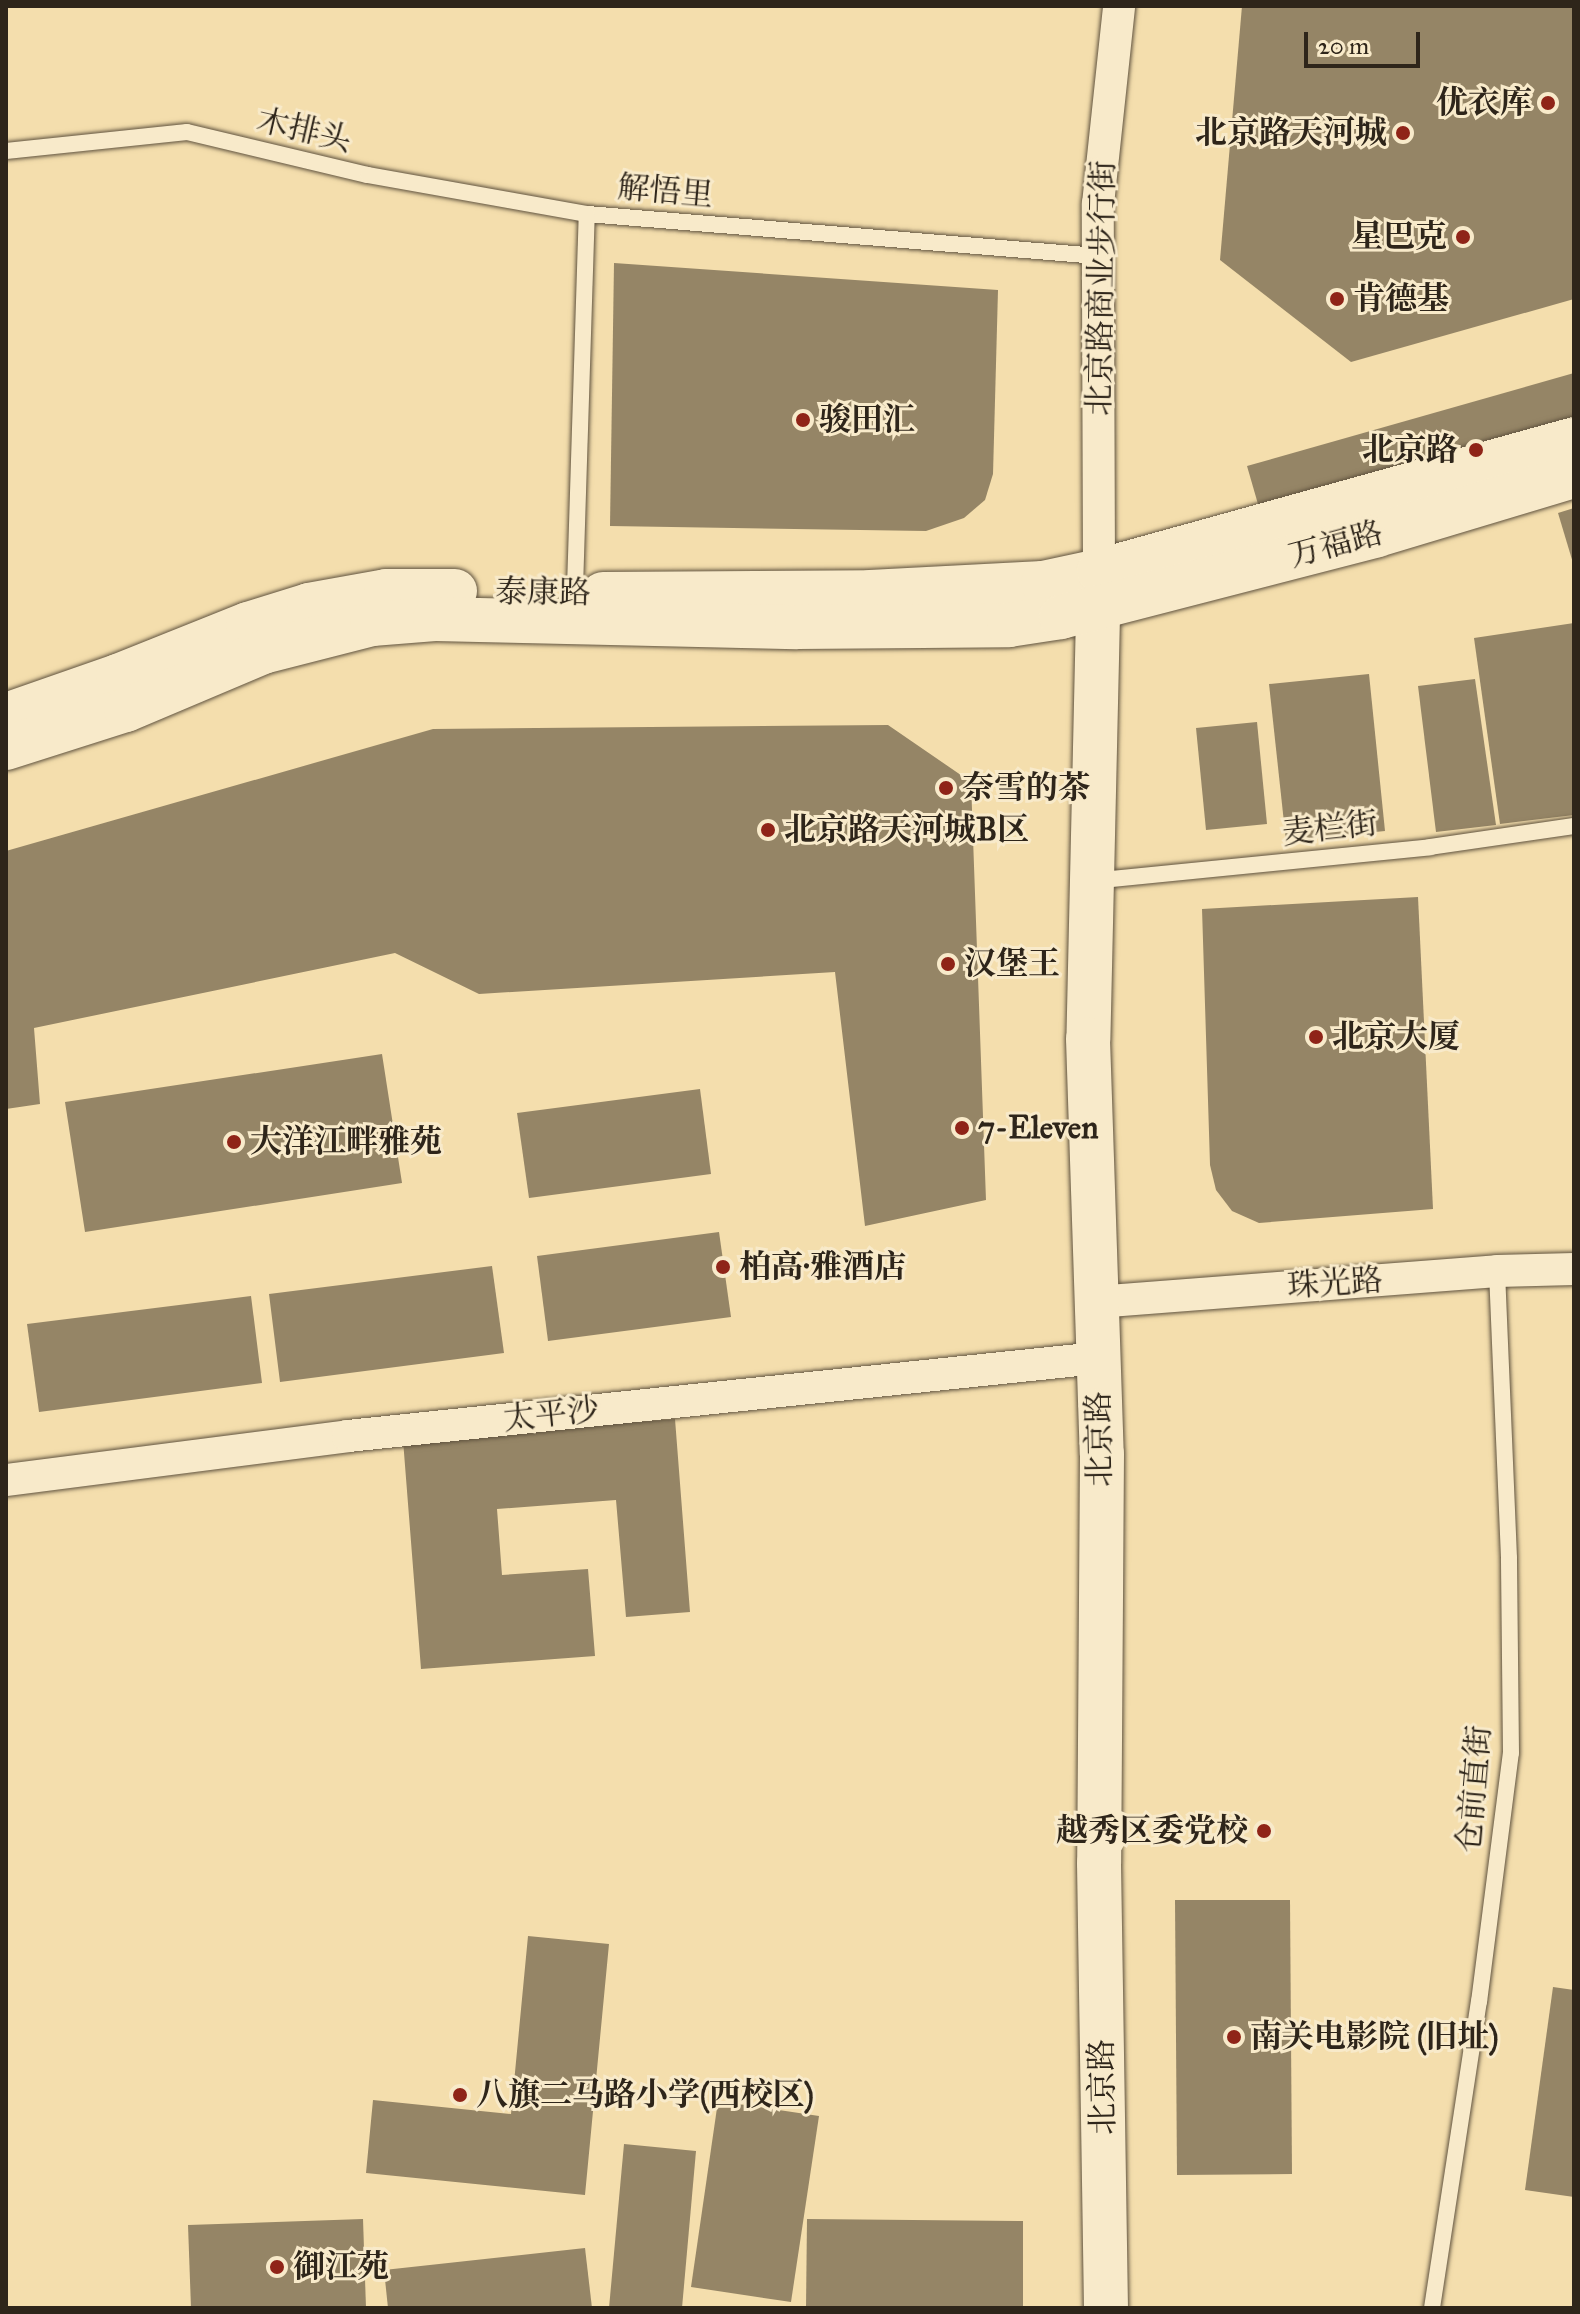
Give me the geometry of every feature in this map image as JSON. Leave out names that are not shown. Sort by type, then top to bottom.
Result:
[{"type":"street","name":"北京路商业步行街","points":[[1098,588],[1098,204],[1119,6]]},
{"type":"street","name":"万福路","points":[[1098,588],[1574,439]]},
{"type":"street","name":"万福路","points":[[1098,588],[1377,535],[1574,476]]},
{"type":"street","name":"泰康路","points":[[6,715],[118,676],[248,624],[345,597],[439,590],[574,608],[797,627],[1009,625],[1061,617],[1098,588]]},
{"type":"street","name":"北京路","points":[[1098,588],[1088,1039],[1102,1454],[1099,1863],[1106,2308]]},
{"type":"street","name":"泰康路","points":[[6,748],[126,710],[263,652],[342,631],[372,624],[574,608]]},
{"type":"street","name":"珠光路","points":[[1096,1302],[1497,1271],[1574,1269]]},
{"type":"street","name":"太平沙","points":[[6,1480],[348,1436],[1098,1358]]},
{"type":"lane","name":"木排头","points":[[6,151],[187,132],[368,175],[587,214]]},
{"type":"lane","name":"解悟里","points":[[574,608],[587,214],[1098,256]]},
{"type":"lane","name":"麦栏街","points":[[1090,881],[1430,847],[1574,826]]},
{"type":"lane","name":"仓前直街","points":[[1432,2308],[1479,2002],[1511,1753],[1509,1558],[1497,1271]]},
{"type":"building","name":"北京路天河城","points":[[1242,6],[1574,6],[1574,299],[1351,362],[1220,260]]},
{"type":"building","name":"骏田汇","points":[[614,263],[998,290],[993,474],[985,500],[964,518],[926,531],[610,526]]},
{"type":"building","name":"北京路","points":[[1574,373],[1574,470],[1273,556],[1247,466]]},
{"type":"building","points":[[1574,508],[1574,563],[1573,563],[1558,513]]},
{"type":"building","points":[[1574,623],[1574,815],[1500,824],[1474,638]]},
{"type":"building","points":[[1369,674],[1385,831],[1286,841],[1269,684]]},
{"type":"building","points":[[1475,679],[1496,825],[1436,832],[1418,686]]},
{"type":"building","points":[[1257,722],[1267,824],[1206,830],[1196,728]]},
{"type":"building","points":[[888,725],[971,782],[986,1200],[865,1226],[835,972],[479,994],[395,953],[34,1028],[40,1104],[6,1109],[6,851],[433,729]]},
{"type":"building","name":"北京大厦","points":[[1418,897],[1433,1209],[1259,1223],[1232,1211],[1216,1190],[1210,1165],[1202,909]]},
{"type":"building","name":"大洋江畔雅苑","points":[[382,1054],[402,1183],[85,1232],[65,1102]]},
{"type":"building","points":[[700,1089],[711,1174],[529,1198],[517,1113]]},
{"type":"building","points":[[719,1232],[731,1317],[548,1341],[537,1256]]},
{"type":"building","points":[[492,1266],[504,1353],[280,1382],[269,1294]]},
{"type":"building","points":[[251,1296],[262,1383],[39,1412],[27,1324]]},
{"type":"building","points":[[675,1419],[690,1612],[626,1617],[616,1500],[497,1509],[502,1575],[588,1569],[595,1656],[421,1669],[403,1440]]},
{"type":"building","name":"南关电影院 (旧址)","points":[[1175,1900],[1290,1900],[1292,2174],[1177,2175]]},
{"type":"building","points":[[528,1936],[609,1944],[585,2195],[366,2173],[373,2100],[511,2114]]},
{"type":"building","points":[[1553,1987],[1574,1990],[1574,2197],[1525,2190]]},
{"type":"building","points":[[718,2101],[819,2116],[791,2302],[691,2287]]},
{"type":"building","points":[[624,2144],[696,2151],[682,2308],[609,2308]]},
{"type":"building","name":"御江苑","points":[[363,2219],[366,2308],[191,2308],[188,2225]]},
{"type":"building","points":[[807,2219],[1023,2221],[1023,2308],[806,2308]]},
{"type":"building","points":[[585,2248],[592,2308],[388,2308],[384,2270]]},
{"type":"place","name":"优衣库","points":[[1548,103]]},
{"type":"place","name":"北京路天河城","points":[[1403,133]]},
{"type":"place","name":"星巴克","points":[[1463,237]]},
{"type":"place","name":"肯德基","points":[[1337,299]]},
{"type":"place","name":"骏田汇","points":[[803,420]]},
{"type":"place","name":"北京路","points":[[1476,450]]},
{"type":"place","name":"奈雪的茶","points":[[946,788]]},
{"type":"place","name":"北京路天河城B区","points":[[768,830]]},
{"type":"place","name":"汉堡王","points":[[948,964]]},
{"type":"place","name":"北京大厦","points":[[1316,1037]]},
{"type":"place","name":"7-Eleven","points":[[962,1128]]},
{"type":"place","name":"大洋江畔雅苑","points":[[234,1142]]},
{"type":"place","name":"柏高·雅酒店","points":[[723,1267]]},
{"type":"place","name":"越秀区委党校","points":[[1264,1831]]},
{"type":"place","name":"南关电影院 (旧址)","points":[[1234,2037]]},
{"type":"place","name":"八旗二马路小学(西校区)","points":[[460,2095]]},
{"type":"place","name":"御江苑","points":[[277,2267]]}]
